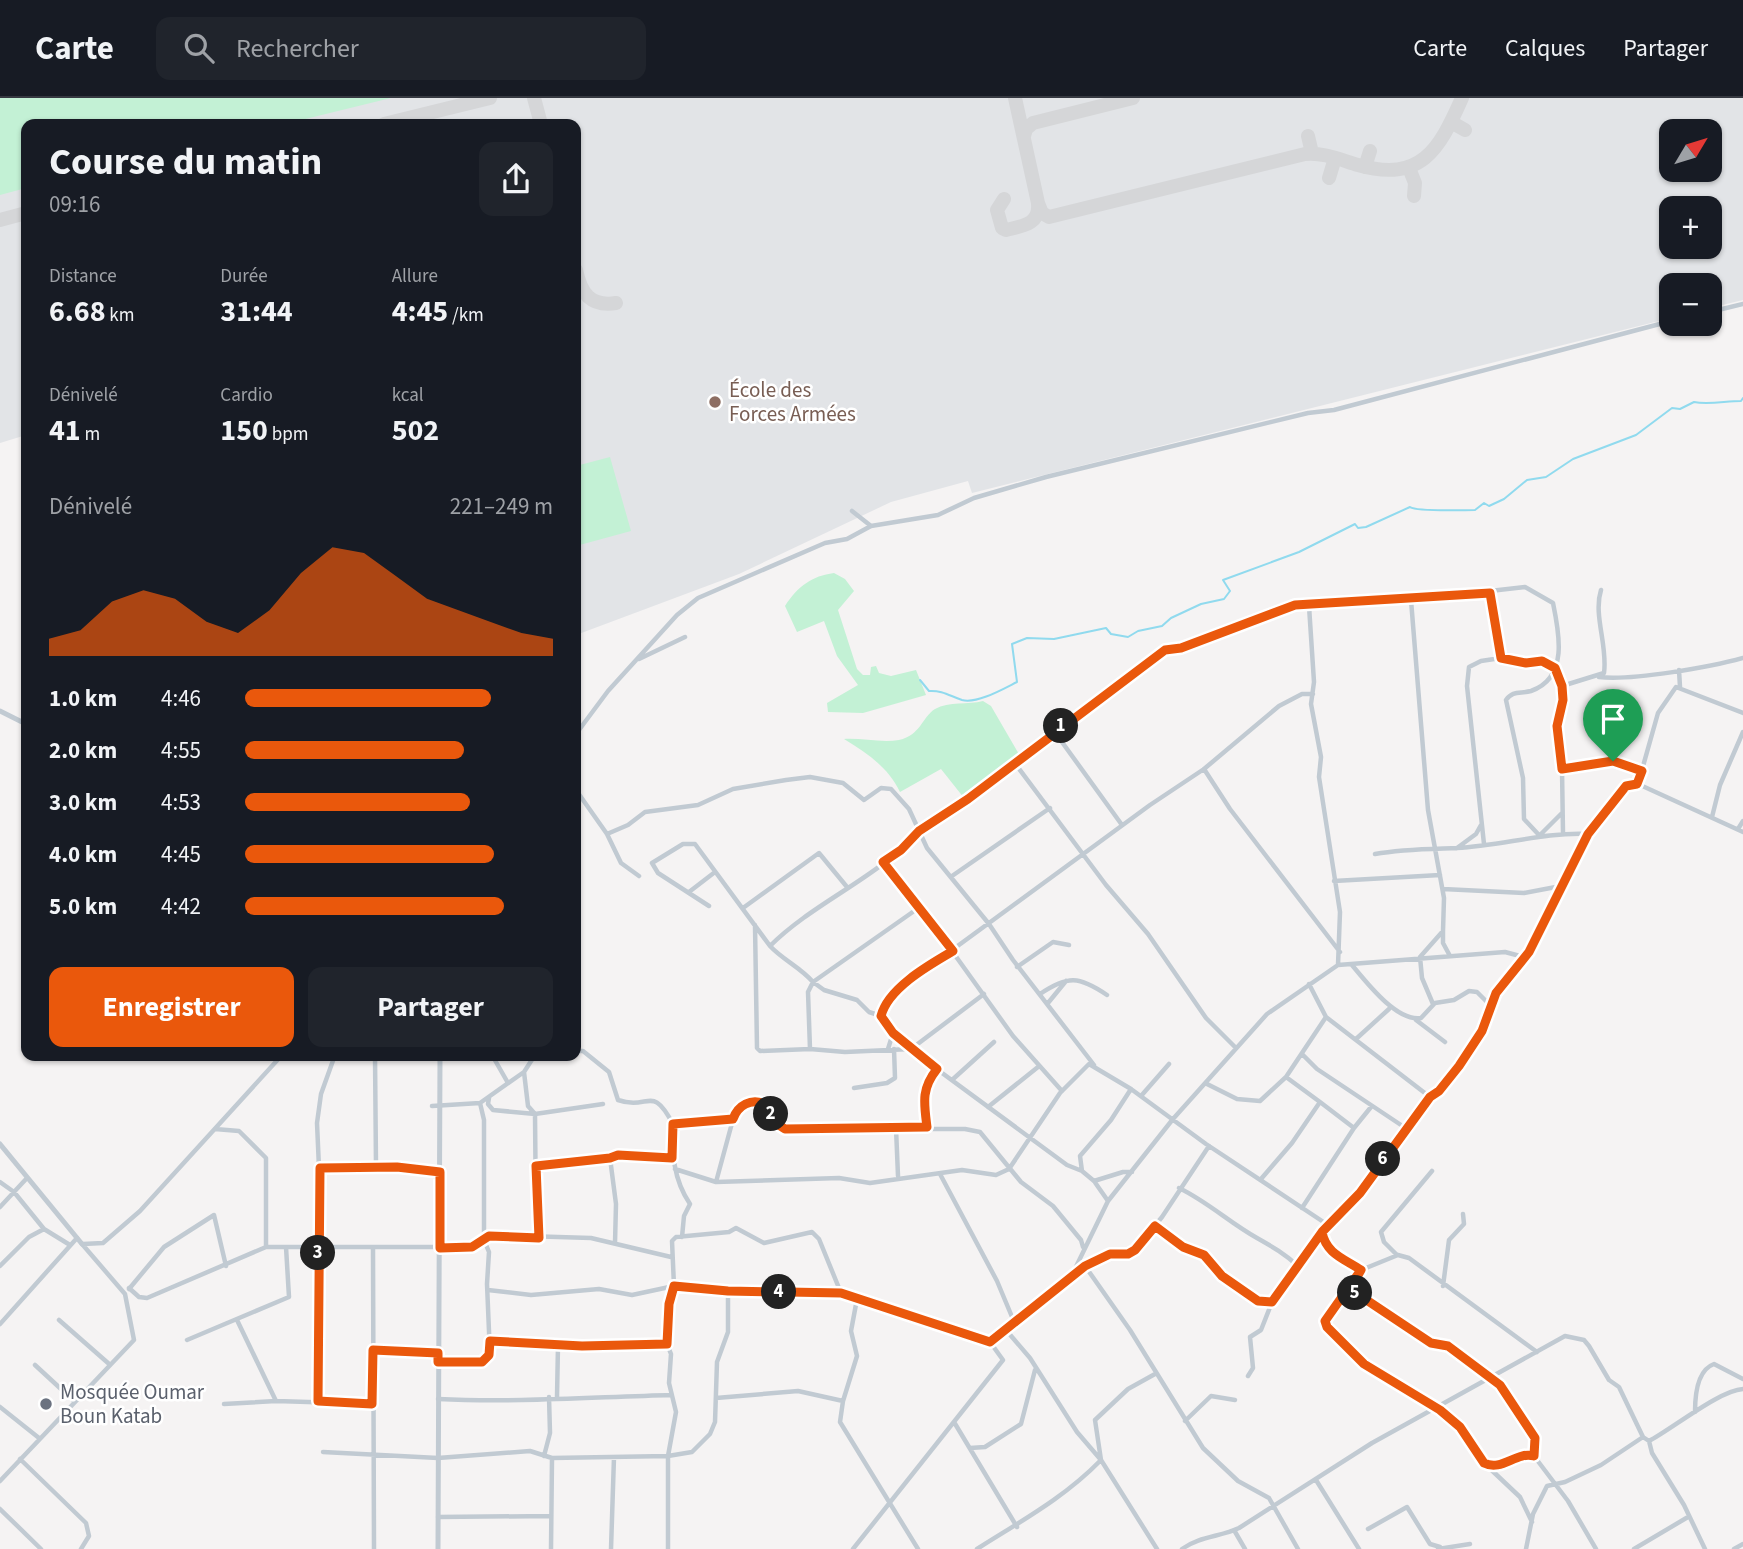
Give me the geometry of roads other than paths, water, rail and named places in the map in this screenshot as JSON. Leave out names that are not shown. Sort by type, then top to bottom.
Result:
[{"type":"street","points":[[1722,309],[1743,304]]},
{"type":"street","points":[[581,727],[608,691],[677,615],[698,598],[761,568],[786,562],[825,543],[848,539],[871,526],[938,515],[974,498],[1045,477],[1308,413],[1334,410],[1659,324]]},
{"type":"street","points":[[852,511],[871,526]]},
{"type":"street","points":[[770,946],[1165,650],[1181,648],[1285,608],[1411,600],[1530,587],[1553,603],[1560,642],[1555,668],[1562,686],[1563,700],[1557,726],[1562,769],[1563,833]]},
{"type":"street","points":[[1599,677],[1605,669],[1598,599],[1601,590]]},
{"type":"street","points":[[1490,593],[1501,658]]},
{"type":"street","points":[[1411,600],[1416,692],[1434,847],[1443,889],[1443,943],[1450,956]]},
{"type":"street","points":[[1309,606],[1314,725],[1321,757],[1319,777],[1340,912],[1341,952],[1338,965]]},
{"type":"street","points":[[639,659],[685,637]]},
{"type":"street","points":[[1484,844],[1466,686],[1468,669],[1472,663],[1501,658],[1526,663],[1542,661],[1555,668]]},
{"type":"street","points":[[1562,686],[1599,677],[1613,678],[1679,670],[1743,658]]},
{"type":"street","points":[[1539,835],[1524,819],[1523,778],[1506,700],[1516,692],[1531,691],[1555,668]]},
{"type":"street","points":[[1679,670],[1680,687]]},
{"type":"street","points":[[1637,784],[1658,713],[1676,687],[1743,713]]},
{"type":"street","points":[[881,1016],[884,1005],[893,995],[1122,825],[1204,769],[1279,706],[1302,694],[1312,694]]},
{"type":"street","points":[[0,711],[21,722]]},
{"type":"street","points":[[1054,731],[1122,825]]},
{"type":"street","points":[[1712,817],[1720,785],[1743,732]]},
{"type":"street","points":[[1562,769],[1613,761],[1642,771]]},
{"type":"street","points":[[1014,762],[1156,945],[1206,1018],[1236,1048]]},
{"type":"street","points":[[1204,769],[1230,809],[1290,883],[1324,935],[1341,952]]},
{"type":"street","points":[[607,834],[628,825],[645,812],[698,805],[733,789],[810,778],[847,785],[864,800],[881,788],[891,789],[909,808],[927,848],[952,876],[989,924],[1017,967],[1095,1065],[1209,1146],[1328,1225]]},
{"type":"street","points":[[1248,1376],[1253,1368],[1250,1337],[1261,1330],[1272,1302],[1322,1232],[1360,1193],[1430,1097],[1439,1091],[1459,1066],[1482,1031],[1496,993],[1529,952],[1588,834],[1626,786],[1637,784],[1741,830],[1743,821]]},
{"type":"street","points":[[581,797],[607,834],[621,863],[639,876]]},
{"type":"street","points":[[952,876],[1050,808]]},
{"type":"street","points":[[1539,835],[1562,814]]},
{"type":"street","points":[[1456,848],[1476,834],[1481,825]]},
{"type":"street","points":[[1375,854],[1434,847],[1456,848],[1539,835],[1588,834]]},
{"type":"street","points":[[709,906],[658,873],[652,863],[692,842],[778,955],[804,971],[824,990],[858,1000],[869,1012],[881,1016],[893,1033],[911,1049],[1067,1165],[1082,1171],[1094,1181],[1108,1201]]},
{"type":"street","points":[[743,908],[819,853],[847,887]]},
{"type":"street","points":[[883,862],[917,909],[953,951],[1038,1067],[1062,1091]]},
{"type":"street","points":[[689,892],[715,872]]},
{"type":"street","points":[[1334,881],[1440,875]]},
{"type":"street","points":[[1443,889],[1524,893],[1561,886]]},
{"type":"street","points":[[810,1049],[808,992],[813,982],[917,909]]},
{"type":"street","points":[[755,924],[753,933],[757,1048],[845,1052],[911,1049],[984,994]]},
{"type":"street","points":[[1433,1004],[1422,978],[1420,957],[1443,930]]},
{"type":"street","points":[[1017,967],[1053,942],[1069,945]]},
{"type":"street","points":[[1072,1278],[1083,1248],[1108,1201],[1173,1119],[1268,1014],[1309,983],[1338,965],[1505,952],[1520,956],[1529,952]]},
{"type":"street","points":[[1352,965],[1389,1009],[1415,1019],[1445,1042]]},
{"type":"street","points":[[1040,994],[1066,980],[1078,979],[1107,995]]},
{"type":"street","points":[[1048,1003],[1066,980]]},
{"type":"street","points":[[1309,983],[1309,989],[1326,1017],[1430,1097]]},
{"type":"street","points":[[1415,1019],[1421,1018],[1433,1004],[1454,1000],[1473,990],[1492,1007]]},
{"type":"street","points":[[1356,1039],[1389,1009]]},
{"type":"street","points":[[1207,1084],[1237,1099],[1260,1101],[1286,1077],[1326,1017]]},
{"type":"street","points":[[888,1049],[893,1033]]},
{"type":"street","points":[[952,1080],[994,1042]]},
{"type":"street","points":[[854,1088],[887,1083],[895,1078],[897,1068],[894,1049]]},
{"type":"street","points":[[581,1051],[609,1072],[618,1100],[626,1103],[654,1100],[662,1104],[673,1124],[672,1158],[681,1191],[690,1204],[684,1216],[682,1237]]},
{"type":"street","points":[[1302,1054],[1371,1107],[1407,1129]]},
{"type":"street","points":[[82,1244],[103,1243],[115,1235],[277,1061]]},
{"type":"street","points":[[318,1401],[320,1168],[317,1123],[321,1094],[333,1061]]},
{"type":"street","points":[[375,1061],[376,1167]]},
{"type":"street","points":[[439,1549],[440,1172],[436,1106],[440,1061]]},
{"type":"street","points":[[495,1061],[508,1083]]},
{"type":"street","points":[[436,1106],[480,1103],[524,1072],[531,1061]]},
{"type":"street","points":[[1141,1096],[1169,1064]]},
{"type":"street","points":[[675,1169],[716,1182],[839,1178],[870,1183],[962,1170],[996,1175],[1009,1169],[1062,1091],[1083,1066],[1095,1065]]},
{"type":"street","points":[[988,1107],[1038,1067]]},
{"type":"street","points":[[927,1127],[923,1095],[926,1083],[937,1069]]},
{"type":"street","points":[[524,1072],[528,1106],[535,1114],[539,1238]]},
{"type":"street","points":[[1286,1077],[1354,1128]]},
{"type":"street","points":[[1082,1171],[1080,1156],[1111,1121],[1131,1089]]},
{"type":"street","points":[[489,1098],[488,1102],[494,1110],[535,1114],[603,1104]]},
{"type":"street","points":[[716,1182],[728,1146],[733,1119],[739,1108],[755,1101],[765,1104],[774,1122],[785,1129],[927,1127],[980,1132],[1021,1182],[1056,1209],[1081,1240],[1083,1248]]},
{"type":"street","points":[[1261,1179],[1292,1143],[1320,1102]]},
{"type":"street","points":[[438,1362],[487,1360],[490,1341],[489,1252],[484,1240],[484,1120],[480,1103]]},
{"type":"street","points":[[1302,1208],[1354,1128],[1371,1107]]},
{"type":"street","points":[[673,1124],[733,1119]]},
{"type":"street","points":[[896,1128],[898,1177]]},
{"type":"street","points":[[215,1129],[239,1131],[266,1158],[266,1247]]},
{"type":"street","points":[[0,1144],[125,1294],[134,1339],[1,1477]]},
{"type":"street","points":[[990,1342],[1085,1266],[1110,1254],[1128,1254],[1135,1250],[1155,1226],[1209,1146]]},
{"type":"street","points":[[536,1166],[618,1155],[672,1158]]},
{"type":"street","points":[[610,1158],[616,1204],[615,1243]]},
{"type":"street","points":[[320,1168],[376,1167],[440,1172]]},
{"type":"street","points":[[1432,1171],[1381,1232],[1384,1242],[1398,1255],[1409,1258],[1443,1286],[1537,1352]]},
{"type":"street","points":[[1094,1181],[1132,1172]]},
{"type":"street","points":[[939,1173],[997,1281],[1015,1324]]},
{"type":"street","points":[[0,1207],[27,1178]]},
{"type":"street","points":[[0,1182],[14,1192],[44,1229],[70,1245]]},
{"type":"street","points":[[1179,1188],[1210,1203],[1298,1266]]},
{"type":"street","points":[[1443,1286],[1449,1240],[1464,1224],[1463,1214]]},
{"type":"street","points":[[125,1294],[164,1247],[214,1215],[226,1266]]},
{"type":"street","points":[[1155,1226],[1183,1247],[1204,1255],[1222,1276],[1263,1303],[1267,1312]]},
{"type":"street","points":[[667,1549],[668,1456],[676,1412],[669,1383],[671,1354],[667,1344],[669,1304],[674,1286],[672,1241],[736,1228],[764,1243],[812,1232],[819,1239],[841,1293]]},
{"type":"street","points":[[0,1266],[29,1237],[44,1229]]},
{"type":"street","points":[[1322,1232],[1328,1248],[1361,1270]]},
{"type":"street","points":[[129,1288],[139,1297],[148,1298],[266,1247],[472,1247],[494,1235],[591,1238],[671,1257]]},
{"type":"street","points":[[0,1324],[78,1238]]},
{"type":"street","points":[[187,1340],[289,1297],[286,1247]]},
{"type":"street","points":[[373,1248],[374,1549]]},
{"type":"street","points":[[1398,1255],[1361,1270],[1325,1321],[1327,1327],[1364,1364],[1437,1408],[1460,1427],[1488,1466],[1513,1488],[1532,1522]]},
{"type":"street","points":[[1085,1266],[1130,1330],[1203,1448],[1238,1481],[1260,1492],[1273,1505],[1298,1549]]},
{"type":"street","points":[[488,1290],[531,1295],[599,1289],[632,1295],[674,1286],[728,1291],[841,1293],[990,1342],[1003,1360],[853,1549]]},
{"type":"street","points":[[1350,1289],[1431,1343],[1448,1346],[1492,1378],[1508,1394],[1531,1430],[1537,1445],[1534,1456]]},
{"type":"street","points":[[323,1452],[438,1458],[530,1451],[552,1458],[668,1456],[692,1452],[710,1434],[715,1422],[717,1362],[728,1332],[728,1291]]},
{"type":"street","points":[[857,1298],[852,1331],[857,1356],[843,1401],[840,1422],[918,1549]]},
{"type":"street","points":[[1263,1303],[1272,1302]]},
{"type":"street","points":[[237,1319],[276,1401]]},
{"type":"street","points":[[59,1320],[108,1363]]},
{"type":"street","points":[[1006,1330],[1030,1358],[1157,1549]]},
{"type":"street","points":[[1182,1549],[1192,1542],[1234,1530],[1372,1443],[1565,1336],[1584,1340],[1609,1380],[1619,1387],[1643,1437],[1649,1441],[1652,1453],[1705,1549]]},
{"type":"street","points":[[490,1341],[558,1345],[667,1344]]},
{"type":"street","points":[[556,1397],[558,1345]]},
{"type":"street","points":[[373,1350],[438,1353]]},
{"type":"street","points":[[35,1364],[74,1401]]},
{"type":"street","points":[[1695,1413],[1695,1399],[1702,1373],[1708,1366],[1714,1364],[1743,1379]]},
{"type":"street","points":[[970,1448],[985,1447],[1021,1424],[1035,1369]]},
{"type":"street","points":[[979,1548],[1017,1527],[1085,1479],[1101,1461],[1095,1420],[1128,1389],[1156,1374]]},
{"type":"street","points":[[1649,1441],[1708,1403],[1743,1389]]},
{"type":"street","points":[[716,1398],[798,1391],[843,1401]]},
{"type":"street","points":[[438,1399],[507,1402],[549,1397],[672,1395]]},
{"type":"street","points":[[1185,1421],[1211,1396],[1235,1400]]},
{"type":"street","points":[[544,1456],[550,1433],[549,1397]]},
{"type":"street","points":[[224,1405],[276,1401],[372,1404]]},
{"type":"street","points":[[0,1407],[39,1438]]},
{"type":"street","points":[[954,1422],[1017,1527]]},
{"type":"street","points":[[1528,1547],[1540,1497],[1552,1483],[1564,1482],[1601,1465],[1643,1437]]},
{"type":"street","points":[[1488,1466],[1522,1454],[1534,1456],[1568,1501],[1596,1549]]},
{"type":"street","points":[[611,1549],[614,1457]]},
{"type":"street","points":[[551,1549],[552,1458]]},
{"type":"street","points":[[20,1459],[86,1523],[89,1536],[81,1549]]},
{"type":"street","points":[[1316,1480],[1359,1549]]},
{"type":"street","points":[[1368,1530],[1406,1507],[1430,1544],[1439,1548],[1471,1544]]},
{"type":"street","points":[[0,1509],[41,1549]]},
{"type":"street","points":[[438,1517],[551,1516]]},
{"type":"street","points":[[1634,1549],[1688,1517]]},
{"type":"street","points":[[1234,1530],[1245,1549]]},
{"type":"street","points":[[1734,1549],[1743,1544]]},
{"type":"waterway","points":[[920,680],[929,691],[942,692],[968,701],[982,698],[1017,682],[1012,644],[1027,638],[1054,639],[1106,628],[1111,634],[1128,637],[1138,631],[1162,626],[1171,618],[1201,604],[1224,599],[1230,591],[1223,580],[1299,552],[1355,524],[1358,528],[1366,527],[1410,507],[1421,510],[1475,510],[1484,503],[1489,506],[1504,499],[1527,480],[1546,477],[1573,459],[1636,435],[1672,408],[1680,409],[1694,402],[1741,401],[1743,398]]},
{"type":"place","name":"École des Forces Armées","points":[[715,402]]},
{"type":"place","name":"Mosquée Oumar Boun Katab","points":[[46,1404]]}]
